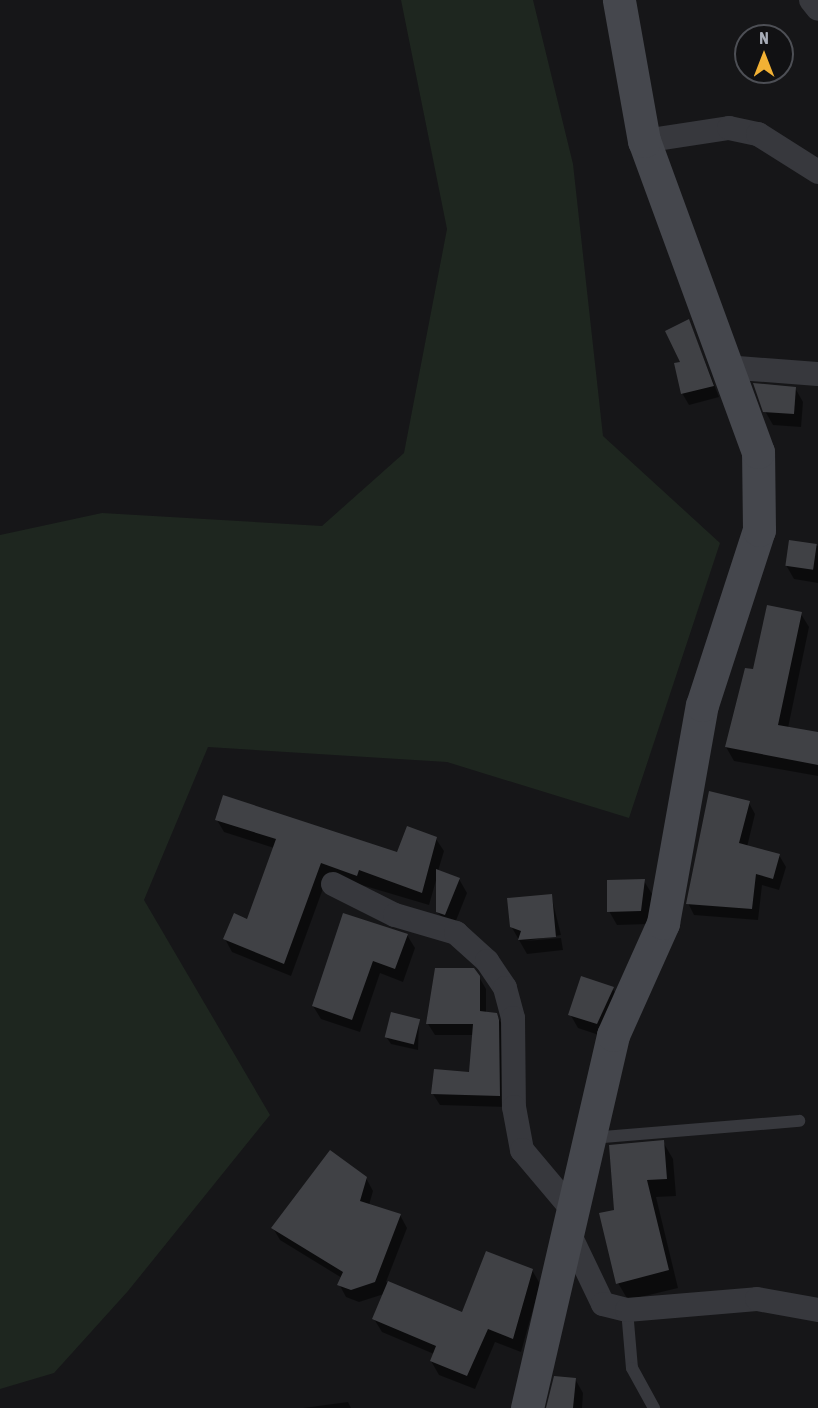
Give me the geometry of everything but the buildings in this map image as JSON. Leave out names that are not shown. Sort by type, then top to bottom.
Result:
[{"type":"street","points":[[527,1408],[587,1138],[613,1035],[663,923],[702,705],[759,530],[758,452],[644,141],[620,0]]},
{"type":"street","points":[[811,0],[818,9]]},
{"type":"street","points":[[644,141],[729,128],[758,134],[818,172]]},
{"type":"street","points":[[725,367],[818,374]]},
{"type":"street","points":[[333,884],[395,915],[456,933],[487,961],[505,988],[513,1018],[514,1107],[522,1150],[569,1218],[603,1304],[627,1310],[757,1299],[818,1310]]},
{"type":"lane","points":[[587,1138],[799,1120]]},
{"type":"lane","points":[[627,1310],[632,1368],[654,1408]]},
{"type":"shaded area","points":[[401,0],[533,0],[573,164],[603,436],[720,543],[629,818],[447,762],[208,747],[144,900],[270,1115],[128,1291],[54,1373],[0,1389],[0,535],[102,513],[322,526],[404,453],[447,229]]}]
